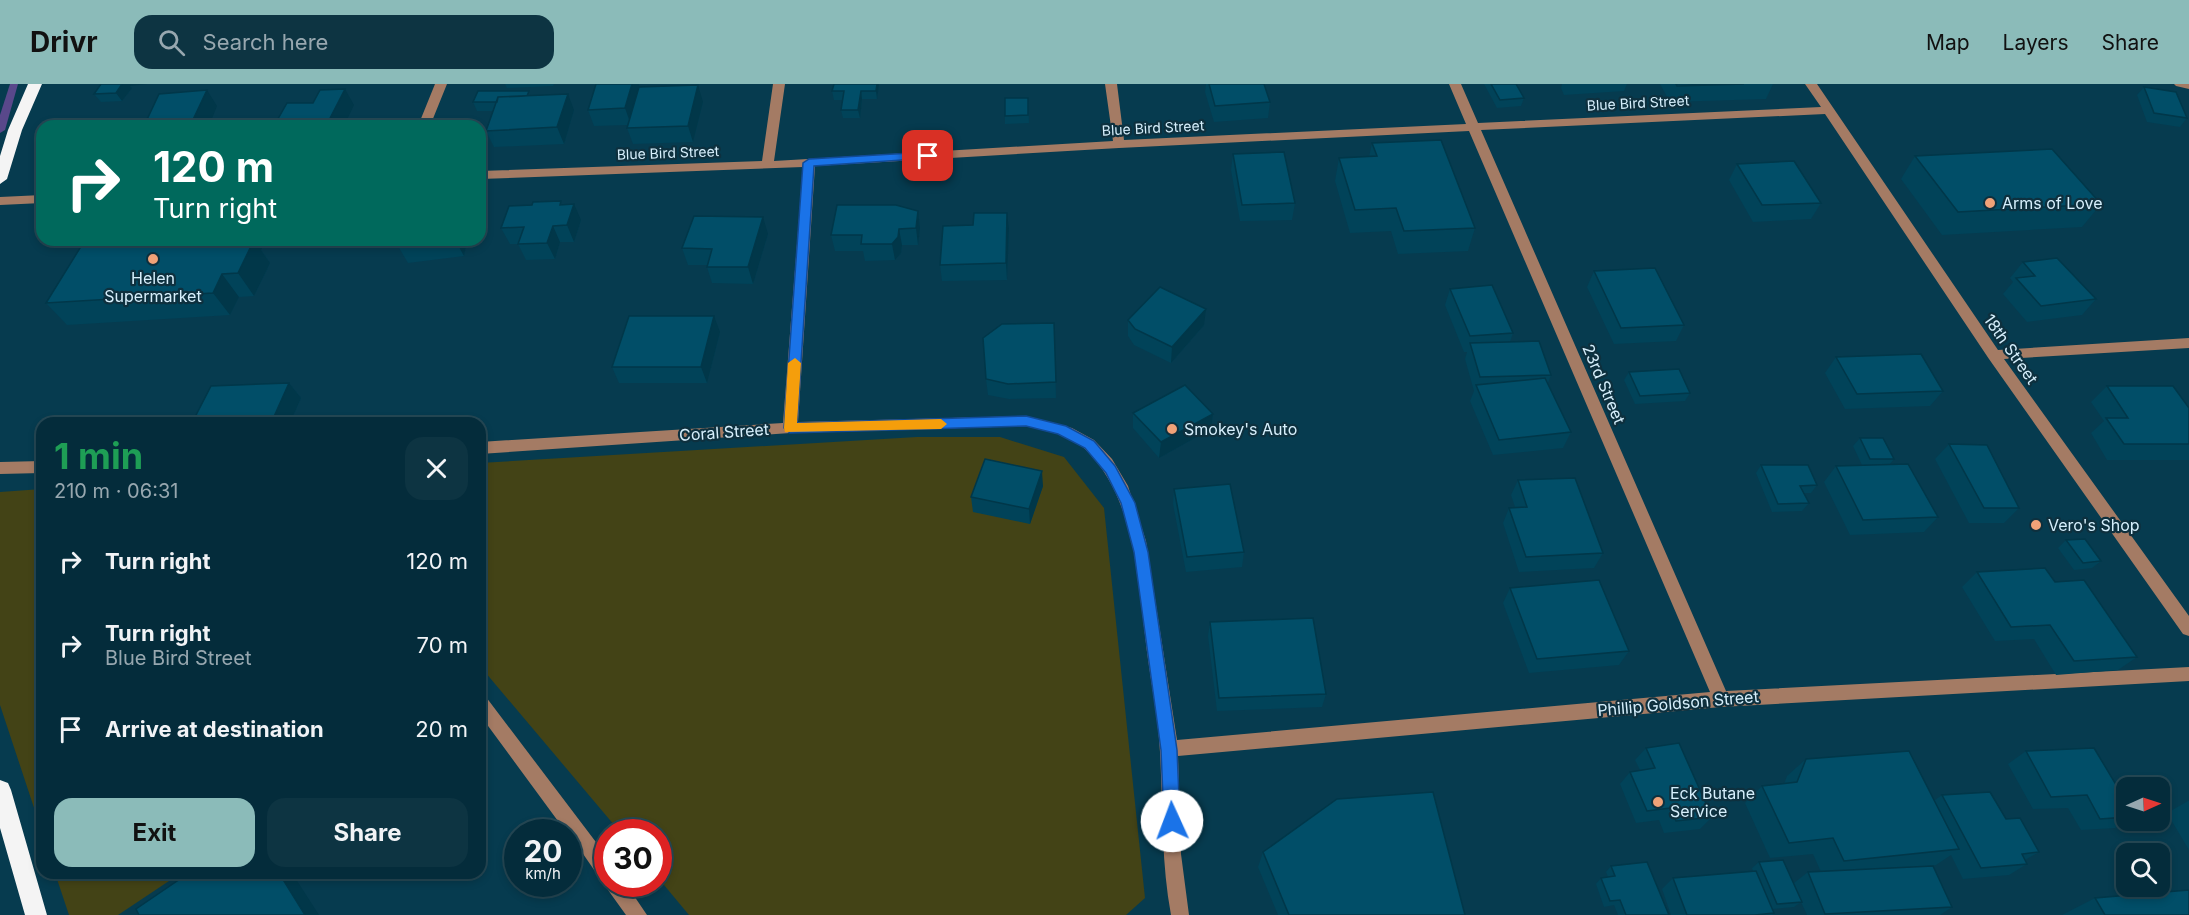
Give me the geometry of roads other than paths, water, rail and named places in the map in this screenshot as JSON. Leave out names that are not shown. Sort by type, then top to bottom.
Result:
[{"type":"highway","points":[[0,178],[15,130],[35,84]]},
{"type":"highway","points":[[0,790],[36,915]]},
{"type":"street","points":[[426,120],[441,84]]},
{"type":"street","points":[[767,165],[779,84]]},
{"type":"street","points":[[1111,84],[1119,144]]},
{"type":"street","name":"23rd Street","points":[[1455,84],[1720,699]]},
{"type":"street","name":"18th Street","points":[[1811,84],[1994,355],[2189,629]]},
{"type":"street","points":[[2180,84],[2189,86]]},
{"type":"street","name":"Blue Bird Street","points":[[486,175],[809,163],[1119,144],[1828,110]]},
{"type":"street","points":[[790,428],[809,163]]},
{"type":"street","points":[[0,201],[36,199]]},
{"type":"street","points":[[1994,355],[2189,343]]},
{"type":"street","name":"Coral Street","points":[[486,448],[790,428],[1026,421],[1062,429],[1089,444],[1111,470],[1128,503],[1141,552],[1169,750],[1175,892],[1180,915]]},
{"type":"street","points":[[0,468],[36,467]]},
{"type":"street","name":"Phillip Goldson Street","points":[[1169,750],[1720,699],[2189,674]]},
{"type":"street","points":[[486,710],[594,855]]},
{"type":"street","points":[[625,897],[638,915]]},
{"type":"waterway","points":[[0,130],[14,84]]},
{"type":"place","name":"Arms of Love","points":[[1990,203]]},
{"type":"place","name":"Helen Supermarket","points":[[153,259]]},
{"type":"place","name":"Smokey's Auto","points":[[1172,429]]},
{"type":"place","name":"Vero's Shop","points":[[2036,525]]},
{"type":"place","name":"Eck Butane Service","points":[[1658,802]]}]
